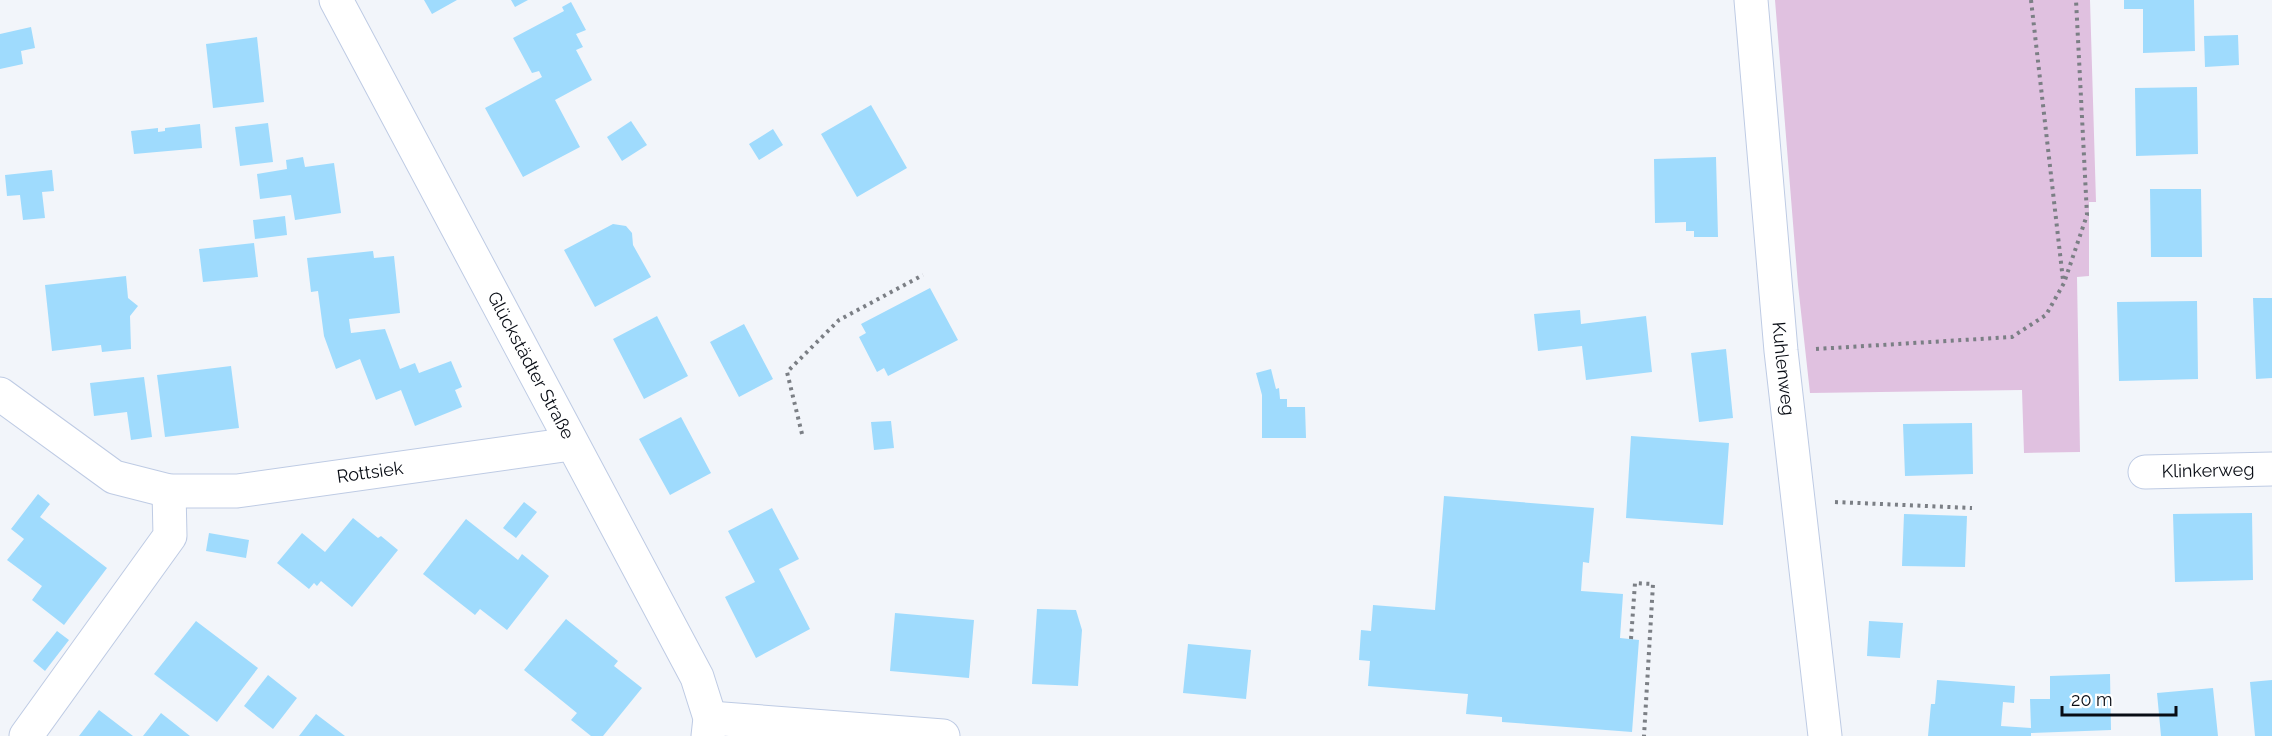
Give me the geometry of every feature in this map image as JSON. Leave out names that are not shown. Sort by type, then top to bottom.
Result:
[{"type":"street","name":"Glückstädter Straße","points":[[336,0],[697,678],[709,727]]},
{"type":"street","name":"Kuhlenweg","points":[[1751,0],[1781,351],[1825,736]]},
{"type":"street","name":"Rottsiek","points":[[0,394],[114,477],[169,491],[237,491],[571,444]]},
{"type":"street","name":"Klinkerweg","points":[[2145,472],[2272,469]]},
{"type":"street","points":[[26,736],[170,536],[169,491]]},
{"type":"street","points":[[709,727],[943,736]]},
{"type":"path","points":[[2031,0],[2064,283]]},
{"type":"path","points":[[1781,351],[2012,337],[2046,315],[2064,283],[2087,215],[2076,0]]},
{"type":"path","points":[[802,434],[787,372],[839,320],[923,275]]},
{"type":"path","points":[[1798,500],[1972,508]]},
{"type":"path","points":[[1631,639],[1635,583],[1653,584],[1644,736]]},
{"type":"shaded area","points":[[1775,0],[2090,0],[2096,202],[2089,202],[2089,276],[2077,277],[2080,452],[2024,453],[2022,390],[1810,393],[1798,285]]},
{"type":"building","points":[[424,0],[457,0],[432,14]]},
{"type":"building","points":[[511,0],[528,0],[515,7]]},
{"type":"building","points":[[2124,0],[2194,0],[2195,51],[2143,53],[2143,9],[2124,9]]},
{"type":"building","points":[[571,2],[586,30],[576,34],[583,47],[576,50],[592,80],[555,100],[580,147],[523,177],[485,108],[542,77],[539,71],[532,73],[513,38],[564,11],[562,7]]},
{"type":"building","points":[[31,27],[35,48],[21,51],[23,64],[0,69],[0,34]]},
{"type":"building","points":[[2238,35],[2239,65],[2205,67],[2204,36]]},
{"type":"building","points":[[257,37],[264,102],[213,108],[206,44]]},
{"type":"building","points":[[2197,87],[2198,154],[2136,156],[2135,88]]},
{"type":"building","points":[[871,105],[907,168],[857,197],[821,134]]},
{"type":"building","points":[[631,121],[647,145],[622,161],[607,137]]},
{"type":"building","points":[[268,123],[273,162],[240,166],[235,127]]},
{"type":"building","points":[[200,124],[202,148],[134,154],[131,131],[158,128],[158,132],[165,131],[165,128]]},
{"type":"building","points":[[773,129],[783,145],[759,160],[749,144]]},
{"type":"building","points":[[303,157],[305,167],[334,163],[341,213],[295,220],[291,195],[260,199],[257,174],[287,169],[286,160]]},
{"type":"building","points":[[1716,157],[1718,237],[1694,237],[1694,231],[1686,231],[1686,222],[1655,223],[1654,159]]},
{"type":"building","points":[[52,170],[54,191],[42,192],[45,218],[23,220],[20,195],[7,196],[5,175]]},
{"type":"building","points":[[2150,189],[2201,189],[2202,257],[2151,257]]},
{"type":"building","points":[[285,216],[287,235],[255,239],[253,220]]},
{"type":"building","points":[[613,224],[626,226],[632,233],[633,245],[651,277],[595,307],[564,250]]},
{"type":"building","points":[[254,243],[258,277],[203,282],[199,249]]},
{"type":"building","points":[[373,251],[374,258],[394,256],[400,313],[349,319],[351,333],[385,329],[400,369],[415,363],[419,373],[451,361],[462,387],[455,390],[462,407],[415,426],[401,390],[376,400],[360,359],[336,369],[324,336],[318,291],[311,292],[307,258]]},
{"type":"building","points":[[126,276],[128,298],[138,306],[130,316],[131,349],[102,352],[101,345],[52,351],[45,285]]},
{"type":"building","points":[[930,288],[958,340],[888,376],[884,368],[877,372],[859,337],[866,333],[861,324]]},
{"type":"building","points":[[2253,298],[2272,298],[2272,378],[2256,379]]},
{"type":"building","points":[[2197,301],[2198,379],[2119,381],[2117,302]]},
{"type":"building","points":[[1580,310],[1581,324],[1646,316],[1652,372],[1586,380],[1582,346],[1538,351],[1534,314]]},
{"type":"building","points":[[657,316],[688,376],[644,399],[613,339]]},
{"type":"building","points":[[744,324],[773,379],[739,397],[710,342]]},
{"type":"building","points":[[1726,349],[1733,418],[1699,422],[1691,353]]},
{"type":"building","points":[[231,366],[239,428],[165,437],[157,375]]},
{"type":"building","points":[[1271,369],[1276,389],[1279,388],[1280,399],[1287,399],[1287,407],[1305,407],[1306,438],[1262,438],[1262,395],[1256,373]]},
{"type":"building","points":[[144,377],[152,437],[131,440],[127,412],[94,416],[90,383]]},
{"type":"building","points":[[681,417],[711,473],[670,495],[639,439]]},
{"type":"building","points":[[891,421],[894,448],[874,450],[871,422]]},
{"type":"building","points":[[1972,423],[1973,474],[1905,476],[1903,424]]},
{"type":"building","points":[[1631,436],[1729,443],[1723,525],[1626,518]]},
{"type":"building","points":[[38,494],[50,504],[40,517],[107,568],[64,625],[32,600],[42,586],[7,560],[24,539],[11,529]]},
{"type":"building","points":[[1444,496],[1594,508],[1589,563],[1583,562],[1581,591],[1623,594],[1620,638],[1639,640],[1632,732],[1502,722],[1502,717],[1466,714],[1468,694],[1368,686],[1370,661],[1359,660],[1361,630],[1371,631],[1373,605],[1435,610]]},
{"type":"building","points":[[524,502],[537,512],[516,538],[503,528]]},
{"type":"building","points":[[772,508],[799,559],[779,569],[810,629],[756,658],[725,597],[755,582],[728,531]]},
{"type":"building","points":[[2252,513],[2253,580],[2175,582],[2173,514]]},
{"type":"building","points":[[1904,514],[1967,516],[1965,567],[1902,566]]},
{"type":"building","points":[[353,518],[378,538],[381,536],[398,550],[352,607],[321,581],[317,586],[314,583],[309,589],[277,563],[302,533],[325,552]]},
{"type":"building","points":[[466,519],[518,560],[522,554],[549,576],[507,630],[480,609],[475,615],[423,574]]},
{"type":"building","points":[[209,533],[249,540],[246,558],[206,551]]},
{"type":"building","points":[[1037,609],[1076,610],[1082,630],[1078,686],[1032,684]]},
{"type":"building","points":[[895,613],[974,620],[969,678],[890,671]]},
{"type":"building","points":[[566,619],[618,661],[614,666],[642,688],[603,736],[591,736],[571,720],[577,713],[524,670]]},
{"type":"building","points":[[196,621],[258,668],[217,722],[154,674]]},
{"type":"building","points":[[1869,621],[1903,623],[1900,658],[1867,656]]},
{"type":"building","points":[[57,631],[69,640],[45,671],[33,661]]},
{"type":"building","points":[[1188,644],[1251,650],[1246,699],[1183,693]]},
{"type":"building","points":[[2110,674],[2111,730],[2031,733],[2031,736],[1928,736],[1931,704],[1935,704],[1937,680],[2015,686],[2014,703],[2003,702],[2001,726],[2031,728],[2030,699],[2050,699],[2050,676]]},
{"type":"building","points":[[268,675],[297,698],[273,729],[244,706]]},
{"type":"building","points":[[2272,680],[2272,736],[2255,736],[2250,682]]},
{"type":"building","points":[[2213,688],[2218,736],[2161,736],[2157,693]]},
{"type":"building","points":[[99,710],[133,736],[79,736]]},
{"type":"building","points":[[161,713],[190,736],[143,736]]},
{"type":"building","points":[[316,714],[345,736],[299,736]]}]
